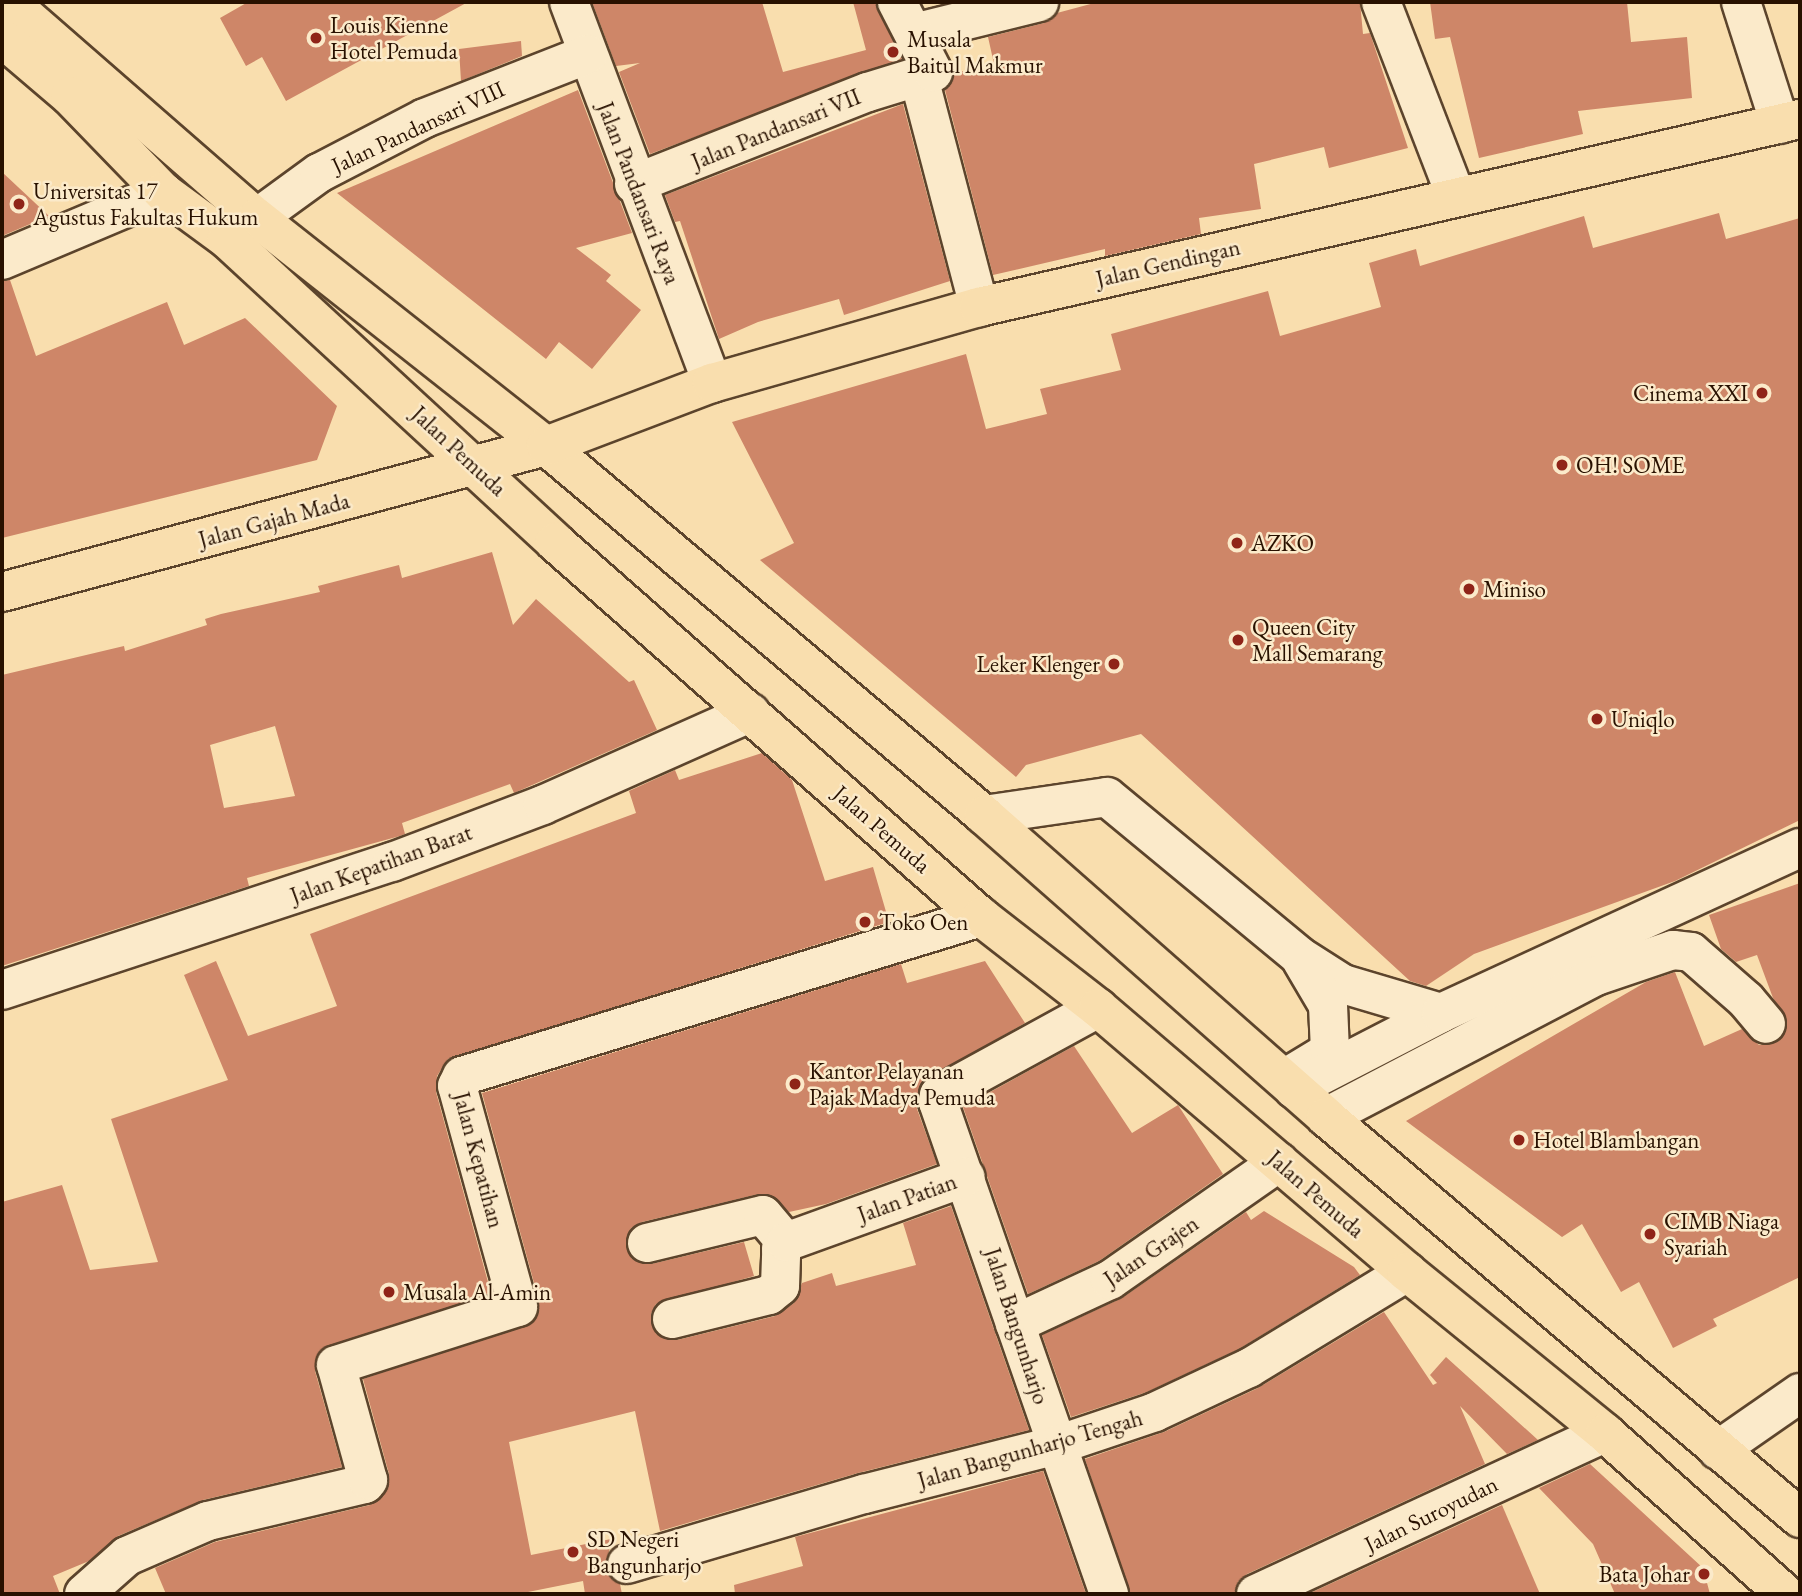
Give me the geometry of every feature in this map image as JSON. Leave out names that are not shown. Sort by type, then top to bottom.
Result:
[{"type":"main road","name":"Jalan Pemuda","points":[[9,2],[80,84],[163,192],[227,239],[475,466],[981,917],[1098,1008],[1407,1272],[1605,1433],[1785,1594]]},
{"type":"main road","name":"Jalan Pemuda","points":[[2,38],[80,84],[257,218],[546,446],[984,815],[1326,1117],[1718,1450],[1798,1513]]},
{"type":"main road","name":"Jalan Gendingan","points":[[546,446],[712,383],[979,307],[1790,121]]},
{"type":"main road","points":[[396,487],[413,481],[429,466],[434,451],[425,418]]},
{"type":"main road","name":"Jalan Gajah Mada","points":[[2,592],[546,446]]},
{"type":"street","name":"Jalan Pandansari Raya","points":[[569,2],[634,184],[712,383]]},
{"type":"street","points":[[979,307],[919,78],[933,72],[906,17],[1040,2]]},
{"type":"street","points":[[1381,2],[1456,196]]},
{"type":"street","points":[[1741,2],[1790,121]]},
{"type":"street","name":"Jalan Pandansari VIII","points":[[257,218],[319,173],[425,118],[588,54]]},
{"type":"street","name":"Jalan Pandansari VII","points":[[634,184],[868,92],[919,78]]},
{"type":"street","points":[[2,260],[163,192]]},
{"type":"street","name":"Jalan Kepatihan Barat","points":[[2,990],[392,862],[543,805],[750,713]]},
{"type":"street","points":[[984,815],[1107,797],[1299,956],[1343,984],[1441,1013]]},
{"type":"street","points":[[1289,1084],[1800,848]]},
{"type":"street","name":"Jalan Kepatihan","points":[[84,1594],[127,1556],[208,1521],[288,1500],[360,1486],[368,1480],[335,1369],[338,1362],[518,1307],[457,1086],[462,1076],[981,917]]},
{"type":"street","points":[[1326,1117],[1595,976],[1673,950],[1691,953],[1745,1000],[1766,1024]]},
{"type":"street","points":[[1289,1084],[1330,1051],[1328,1005],[1299,956]]},
{"type":"street","name":"Jalan Patian","points":[[786,1242],[966,1177],[948,1136],[939,1095],[1098,1008]]},
{"type":"street","name":"Jalan Grajen","points":[[1015,1324],[1110,1280],[1279,1162]]},
{"type":"street","name":"Jalan Bangunharjo","points":[[966,1177],[1109,1594]]},
{"type":"street","points":[[647,1243],[763,1215],[786,1242],[781,1249],[780,1286],[776,1291],[672,1319]]},
{"type":"street","name":"Jalan Bangunharjo Tengah","points":[[627,1564],[864,1494],[1057,1446],[1155,1412],[1206,1389],[1407,1272]]},
{"type":"street","points":[[1718,1450],[1800,1393]]},
{"type":"street","name":"Jalan Suroyudan","points":[[1256,1594],[1605,1433]]},
{"type":"building","name":"Louis Kienne Hotel Pemuda","points":[[248,2],[468,2],[286,101],[262,57],[246,66],[220,18]]},
{"type":"building","points":[[592,2],[762,2],[783,72],[866,50],[853,2],[875,2],[902,59],[650,154],[619,72],[640,63],[616,66]]},
{"type":"building","points":[[1098,2],[1360,2],[1363,34],[1370,33],[1408,148],[1329,168],[1324,147],[1254,164],[1261,209],[1199,218],[1201,234],[1105,256],[1105,249],[993,275],[945,90],[955,73],[994,64],[988,37],[1044,23],[1057,13]]},
{"type":"building","points":[[1430,2],[1627,2],[1631,42],[1687,37],[1692,98],[1578,111],[1583,134],[1479,158],[1450,37],[1435,39]]},
{"type":"building","points":[[521,41],[522,56],[461,81],[459,49]]},
{"type":"building","points":[[578,90],[632,233],[576,248],[611,275],[606,281],[641,310],[592,369],[559,342],[546,359],[337,193]]},
{"type":"building","points":[[903,104],[950,281],[844,315],[839,299],[758,322],[719,339],[680,221],[675,222],[665,195]]},
{"type":"building","points":[[2,172],[49,216],[2,236]]},
{"type":"building","name":"Queen City Mall Semarang","points":[[1719,213],[1726,239],[1800,218],[1800,820],[1675,881],[1474,954],[1426,986],[1410,981],[1141,734],[1026,765],[1016,777],[760,560],[794,543],[732,422],[966,354],[986,429],[1047,414],[1040,389],[1121,370],[1111,334],[1268,291],[1280,336],[1381,307],[1369,263],[1416,249],[1420,266],[1584,216],[1593,248]]},
{"type":"building","points":[[10,280],[36,356],[167,302],[184,345],[245,318],[337,406],[317,460],[2,538],[2,281]]},
{"type":"building","points":[[492,552],[513,625],[536,599],[629,682],[634,680],[657,730],[514,793],[510,784],[402,823],[405,834],[400,836],[247,878],[249,886],[2,966],[2,675],[124,646],[125,651],[207,625],[205,619],[320,592],[318,586],[399,565],[402,578]],"holes":[[[275,726],[295,796],[224,808],[210,745]]]},
{"type":"building","points":[[762,753],[792,780],[825,881],[873,867],[889,922],[448,1059],[437,1076],[436,1092],[491,1293],[320,1351],[315,1371],[342,1467],[203,1500],[118,1536],[89,1561],[53,1576],[60,1594],[2,1594],[2,1202],[62,1185],[90,1270],[158,1262],[111,1119],[228,1080],[184,975],[216,961],[248,1036],[337,1006],[310,934],[636,813],[629,791],[675,770],[679,780]]},
{"type":"building","points":[[1800,883],[1800,1277],[1713,1319],[1717,1326],[1673,1348],[1639,1282],[1621,1292],[1582,1224],[1562,1237],[1406,1121],[1646,982],[1675,972],[1704,1046],[1742,1029],[1759,1045],[1779,1041],[1787,1020],[1773,998],[1757,955],[1736,962],[1721,949],[1709,915]]},
{"type":"building","points":[[985,961],[1025,1023],[921,1083],[917,1109],[937,1164],[826,1204],[789,1212],[770,1195],[759,1194],[642,1222],[631,1228],[626,1247],[632,1259],[651,1264],[744,1242],[754,1276],[656,1304],[651,1314],[656,1334],[677,1340],[775,1316],[794,1303],[802,1283],[832,1273],[836,1286],[916,1265],[903,1223],[951,1206],[1029,1430],[858,1473],[660,1531],[635,1411],[509,1442],[531,1555],[611,1539],[606,1570],[620,1584],[622,1594],[585,1594],[583,1581],[518,1594],[166,1594],[155,1568],[215,1542],[370,1505],[382,1497],[389,1474],[363,1379],[534,1321],[539,1301],[482,1093],[901,964],[907,983]]},
{"type":"building","points":[[1074,1046],[1132,1133],[1178,1105],[1223,1174],[1099,1261],[1028,1294],[963,1107]]},
{"type":"building","points":[[1264,1211],[1354,1267],[1360,1275],[1239,1349],[1147,1392],[1071,1417],[1042,1335],[1122,1298],[1246,1212],[1251,1220]]},
{"type":"building","points":[[1384,1312],[1433,1385],[1437,1383],[1430,1375],[1446,1357],[1538,1440],[1507,1454],[1460,1406],[1485,1464],[1247,1574],[1238,1582],[1235,1594],[1130,1594],[1085,1459],[1164,1432],[1258,1388]]},
{"type":"building","points":[[1590,1464],[1703,1568],[1710,1594],[1615,1594],[1593,1544],[1539,1488]]},
{"type":"building","points":[[1043,1471],[1086,1594],[735,1594],[734,1585],[803,1566],[795,1537]]},
{"type":"building","points":[[1502,1505],[1540,1594],[1308,1594]]},
{"type":"place","name":"Louis Kienne Hotel Pemuda","points":[[316,38]]},
{"type":"place","name":"Musala Baitul Makmur","points":[[893,52]]},
{"type":"place","name":"Universitas 17 Agustus Fakultas Hukum","points":[[19,204]]},
{"type":"place","name":"Cinema XXI","points":[[1762,393]]},
{"type":"place","name":"OH! SOME","points":[[1562,465]]},
{"type":"place","name":"AZKO","points":[[1237,543]]},
{"type":"place","name":"Miniso","points":[[1469,589]]},
{"type":"place","name":"Queen City Mall Semarang","points":[[1238,640]]},
{"type":"place","name":"Leker Klenger","points":[[1114,664]]},
{"type":"place","name":"Uniqlo","points":[[1597,719]]},
{"type":"place","name":"Toko Oen","points":[[865,922]]},
{"type":"place","name":"Kantor Pelayanan Pajak Madya Pemuda","points":[[795,1084]]},
{"type":"place","name":"Hotel Blambangan","points":[[1519,1140]]},
{"type":"place","name":"CIMB Niaga Syariah","points":[[1650,1234]]},
{"type":"place","name":"Musala Al-Amin","points":[[389,1292]]},
{"type":"place","name":"SD Negeri Bangunharjo","points":[[573,1552]]},
{"type":"place","name":"Bata Johar","points":[[1704,1574]]}]
